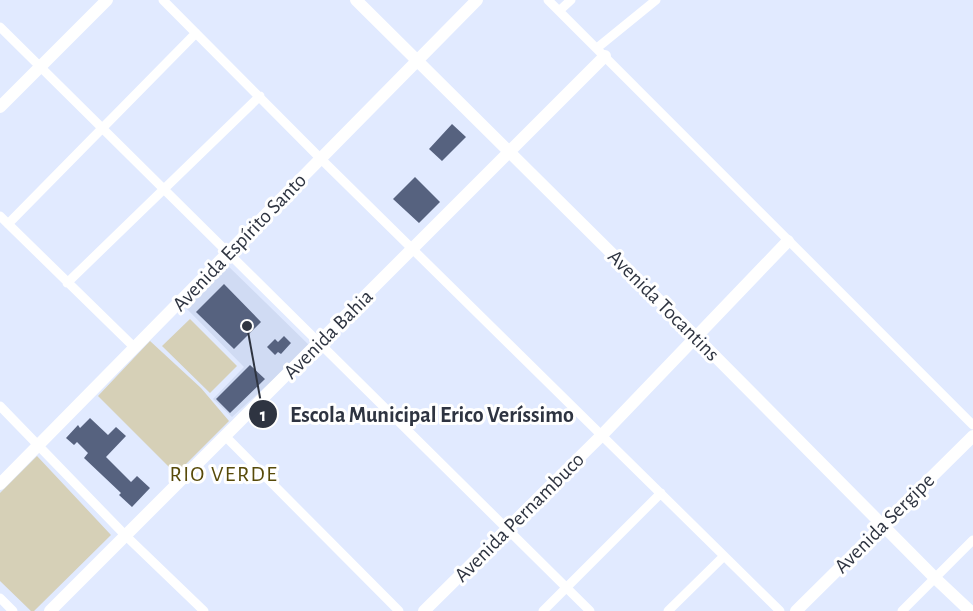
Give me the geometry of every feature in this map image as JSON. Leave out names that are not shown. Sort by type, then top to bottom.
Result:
[{"type":"street","points":[[0,107],[107,0]]},
{"type":"street","points":[[163,0],[321,159],[414,248],[780,611]]},
{"type":"street","name":"Avenida Tocantins","points":[[356,0],[970,611]]},
{"type":"street","name":"Avenida Espírito Santo","points":[[0,484],[477,0]]},
{"type":"street","points":[[548,0],[973,425]]},
{"type":"street","points":[[559,10],[571,0]]},
{"type":"street","points":[[601,52],[656,0]]},
{"type":"street","points":[[0,27],[590,611]]},
{"type":"street","points":[[8,224],[196,33]]},
{"type":"street","name":"Avenida Bahia","points":[[50,611],[509,152],[601,52]]},
{"type":"street","points":[[67,283],[260,96]]},
{"type":"street","points":[[0,216],[135,348]]},
{"type":"street","name":"Avenida Pernambuco","points":[[424,611],[602,435],[788,241]]},
{"type":"street","points":[[0,405],[126,536],[204,611]]},
{"type":"street","points":[[225,436],[399,611]]},
{"type":"street","name":"Avenida Sergipe","points":[[796,611],[973,436]]},
{"type":"street","points":[[543,611],[661,493]]},
{"type":"street","points":[[902,611],[973,540]]},
{"type":"street","points":[[668,611],[724,556]]},
{"type":"street","points":[[0,598],[13,611]]},
{"type":"shaded area","points":[[226,264],[310,346],[232,417],[213,399],[244,367],[184,306]]},
{"type":"shaded area","points":[[190,319],[237,366],[210,393],[162,346]]},
{"type":"shaded area","points":[[150,341],[201,388],[229,421],[176,474],[98,396]]},
{"type":"shaded area","points":[[37,456],[111,535],[34,611],[31,611],[0,581],[0,493]]},
{"type":"building","points":[[452,124],[466,137],[442,161],[429,149]]},
{"type":"building","points":[[415,177],[440,202],[419,223],[393,199]]},
{"type":"building","points":[[224,284],[261,322],[234,349],[196,312]]},
{"type":"building","points":[[284,336],[291,343],[281,354],[278,352],[275,355],[267,347],[275,339],[278,342]]},
{"type":"building","points":[[250,365],[265,379],[230,413],[216,399]]},
{"type":"building","points":[[90,418],[108,435],[116,427],[126,436],[106,457],[131,482],[137,476],[150,488],[132,507],[119,495],[121,493],[84,458],[88,453],[77,442],[74,445],[66,438],[78,425],[80,428]]},
{"type":"place","name":"Escola Municipal Erico Veríssimo","points":[[247,326]]},
{"type":"district","name":"RIO VERDE","points":[[224,473]]}]
